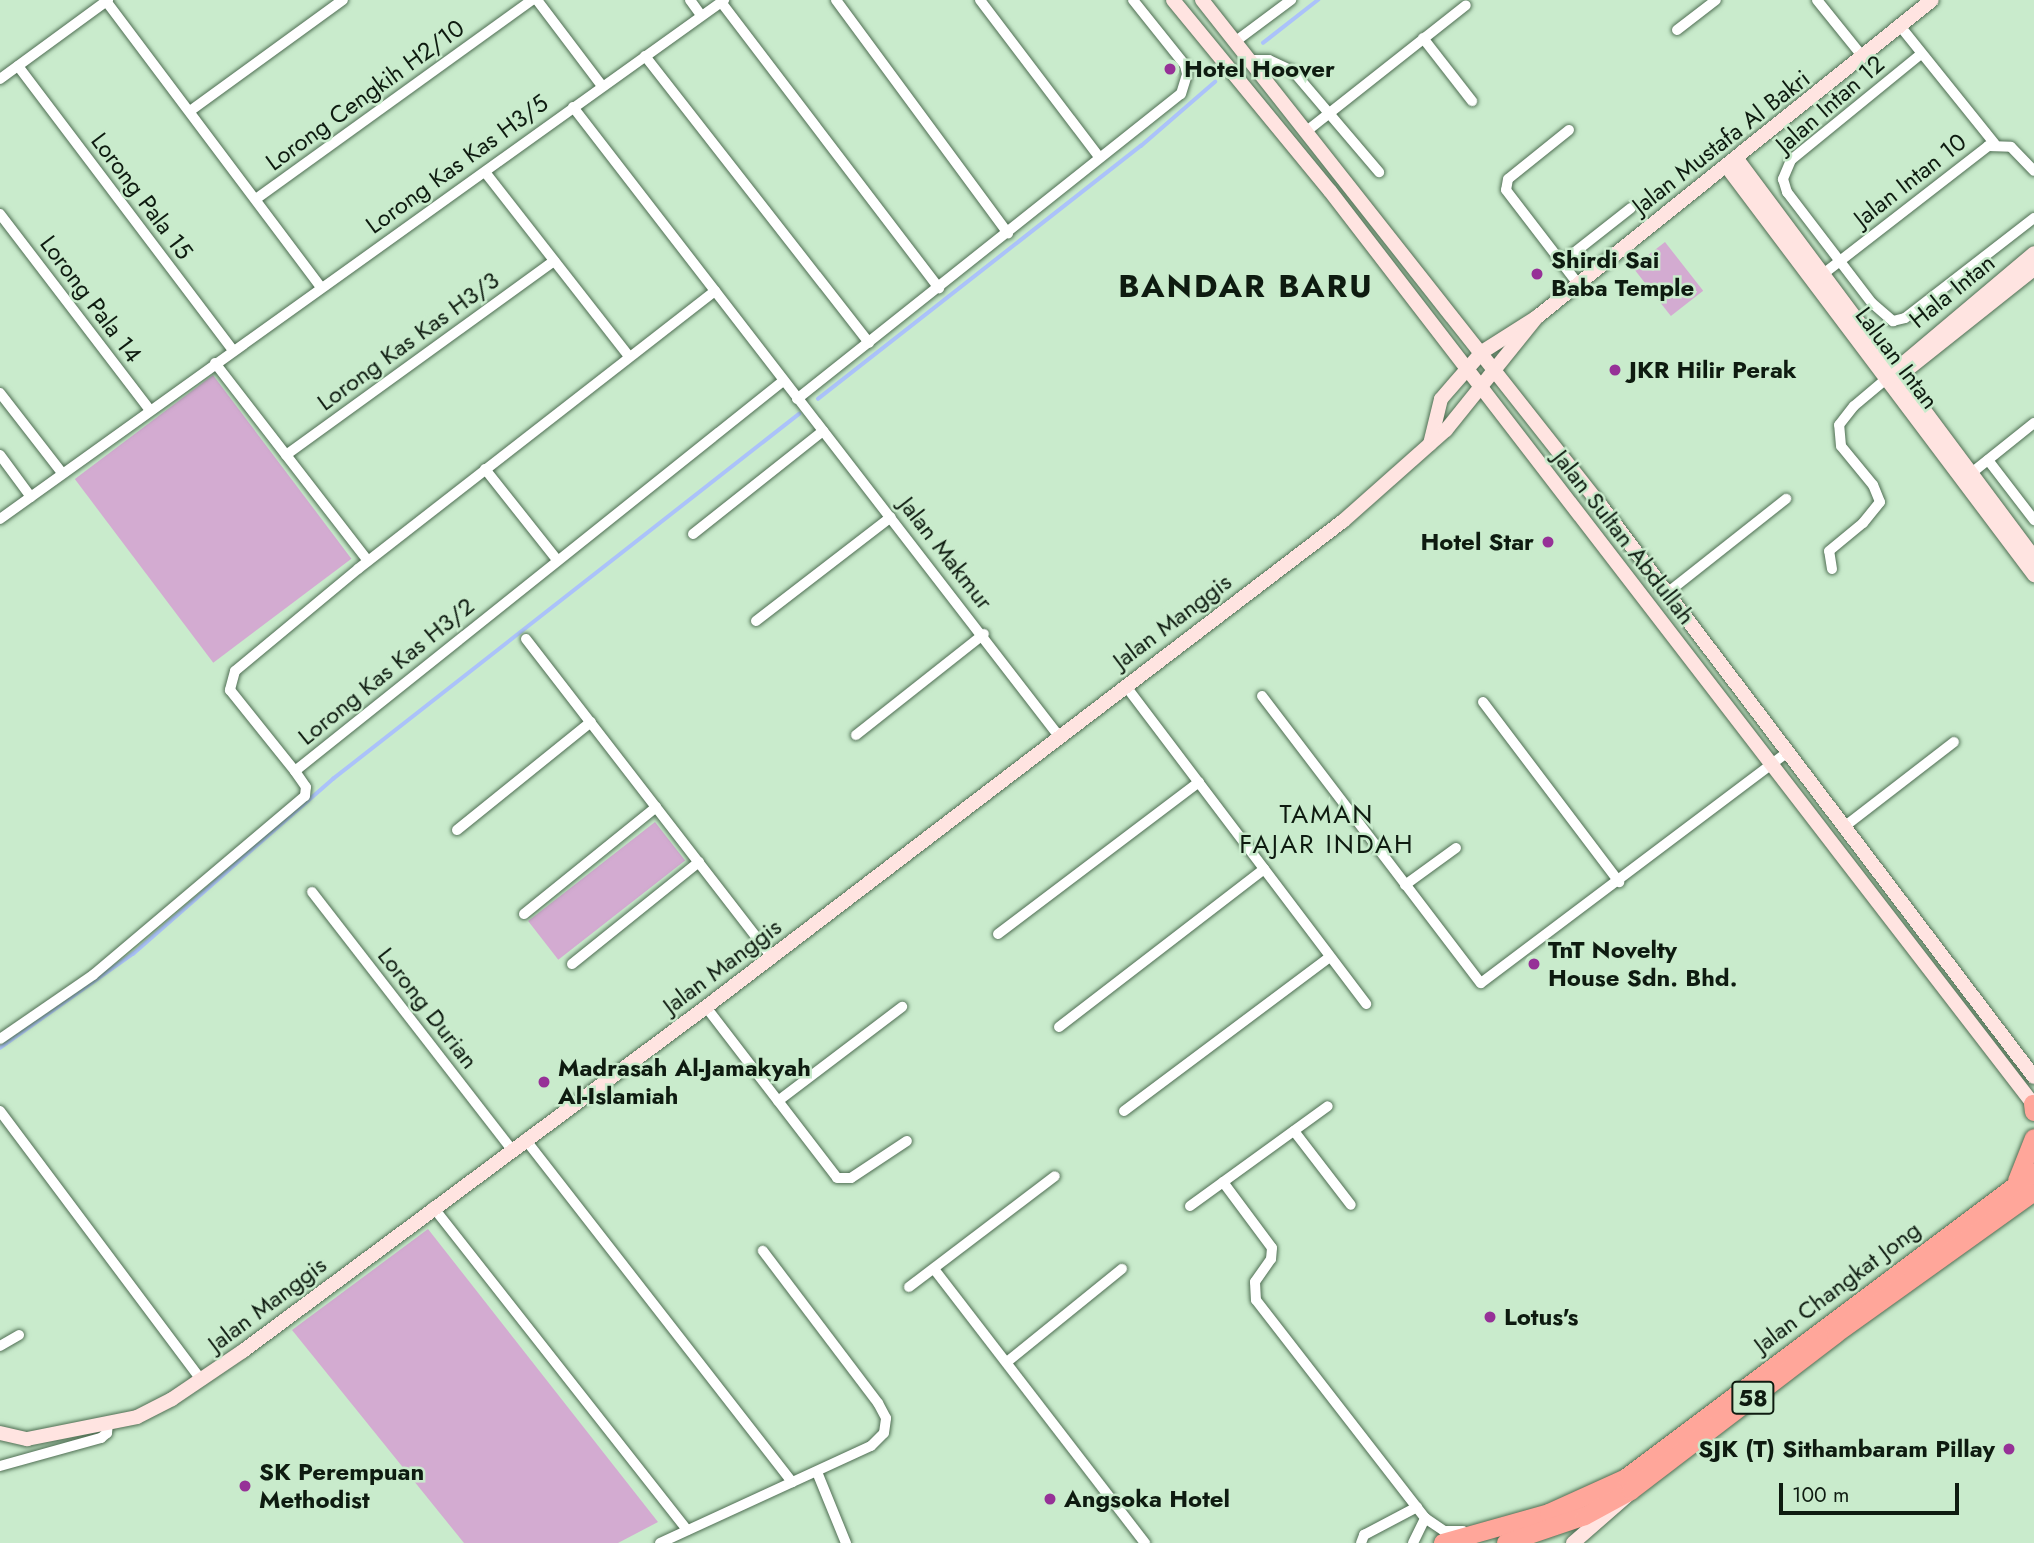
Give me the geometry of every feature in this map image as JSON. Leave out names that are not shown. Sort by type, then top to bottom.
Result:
[{"type":"highway","points":[[2013,1187],[2034,1138]]},
{"type":"highway","name":"Jalan Changkat Jong","points":[[1443,1543],[1575,1503],[1626,1478],[2034,1172]]},
{"type":"highway","name":"Jalan Changkat Jong","points":[[1506,1543],[1585,1516],[1631,1491],[1836,1334],[2033,1194]]},
{"type":"street","points":[[190,111],[343,0]]},
{"type":"street","points":[[534,0],[602,86]]},
{"type":"street","name":"Lorong Cengkih H2/10","points":[[256,199],[534,0]]},
{"type":"street","points":[[690,0],[701,15]]},
{"type":"street","points":[[836,0],[1008,233]]},
{"type":"street","points":[[980,0],[1100,158]]},
{"type":"street","name":"Jalan Sultan Abdullah","points":[[1202,0],[1497,371],[2034,1077]]},
{"type":"street","points":[[1236,41],[1291,0]]},
{"type":"street","points":[[1677,30],[1716,0]]},
{"type":"street","points":[[1817,0],[1863,57]]},
{"type":"street","name":"Jalan Mustafa Al Bakri","points":[[1464,368],[1482,352],[1537,317],[1932,0]]},
{"type":"street","points":[[0,79],[107,1],[321,287]]},
{"type":"street","points":[[723,1],[939,288]]},
{"type":"street","name":"Lorong Kas Kas H3/5","points":[[0,519],[149,409],[723,1]]},
{"type":"street","points":[[797,399],[1181,94],[1185,83],[1185,65],[1137,1]]},
{"type":"street","name":"Jalan Sultan Abdullah","points":[[1181,3],[2034,1107]]},
{"type":"street","points":[[1312,170],[1304,144],[1308,130],[1466,5]]},
{"type":"street","points":[[1900,26],[1995,144]]},
{"type":"street","points":[[1423,38],[1472,101]]},
{"type":"street","name":"Jalan Intan 12","points":[[1839,262],[1787,192],[1784,168],[1921,54]]},
{"type":"street","points":[[645,56],[869,343]]},
{"type":"street","points":[[1251,60],[1280,63],[1293,71],[1379,172]]},
{"type":"street","name":"Lorong Pala 15","points":[[18,66],[233,350]]},
{"type":"street","name":"Jalan Makmur","points":[[573,107],[797,399],[984,634],[1058,735]]},
{"type":"street","points":[[1268,116],[1308,130]]},
{"type":"street","points":[[1569,130],[1508,179],[1506,190],[1578,284]]},
{"type":"street","name":"Jalan Intan 10","points":[[1817,279],[1979,151],[1995,144],[2011,147],[2034,171]]},
{"type":"street","name":"Laluan Intan","points":[[1732,163],[1966,477],[2034,575]]},
{"type":"street","points":[[485,172],[629,356]]},
{"type":"street","points":[[1561,263],[1631,208]]},
{"type":"street","name":"Lorong Pala 14","points":[[0,214],[149,409]]},
{"type":"street","points":[[1839,262],[1884,317],[1893,321],[1905,318],[2034,218]]},
{"type":"street","name":"Hala Intan","points":[[1891,376],[2034,253]]},
{"type":"street","name":"Lorong Kas Kas H3/3","points":[[286,455],[554,261]]},
{"type":"street","name":"Hala Intan","points":[[1891,376],[2034,269]]},
{"type":"street","name":"Lorong Kas Kas H3/2","points":[[715,291],[368,561],[230,680],[230,690],[295,771],[783,381]]},
{"type":"street","name":"Jalan Mustafa Al Bakri","points":[[1480,390],[1537,317]]},
{"type":"street","points":[[215,363],[368,561]]},
{"type":"street","points":[[1430,445],[1441,399],[1464,368]]},
{"type":"street","points":[[1832,569],[1829,551],[1870,517],[1880,502],[1873,485],[1841,446],[1839,425],[1854,406],[1891,376]]},
{"type":"street","name":"Jalan Manggis","points":[[0,1433],[27,1439],[108,1423],[154,1410],[202,1381],[706,1007],[1058,735],[1343,521],[1430,445],[1480,390]]},
{"type":"street","points":[[0,393],[62,473]]},
{"type":"street","points":[[1966,477],[2034,423]]},
{"type":"street","points":[[693,534],[823,431]]},
{"type":"street","points":[[0,455],[31,497]]},
{"type":"street","points":[[1988,460],[2034,520]]},
{"type":"street","points":[[485,469],[557,560]]},
{"type":"street","name":"Laluan Intan","points":[[1966,477],[2034,557]]},
{"type":"street","points":[[1667,593],[1786,499]]},
{"type":"street","points":[[756,621],[891,517]]},
{"type":"street","points":[[856,735],[984,634]]},
{"type":"street","points":[[526,639],[772,957]]},
{"type":"street","points":[[1125,685],[1366,1004]]},
{"type":"street","points":[[1262,696],[1480,983],[1619,882],[1788,752]]},
{"type":"street","points":[[1483,702],[1619,882]]},
{"type":"street","points":[[457,830],[592,722]]},
{"type":"street","points":[[1844,827],[1954,742]]},
{"type":"street","points":[[0,1039],[93,975],[305,796],[306,787],[295,771]]},
{"type":"street","points":[[998,934],[1199,782]]},
{"type":"street","points":[[524,914],[656,807]]},
{"type":"street","points":[[1405,885],[1456,848]]},
{"type":"street","points":[[572,964],[699,862]]},
{"type":"street","points":[[1059,1027],[1264,869]]},
{"type":"street","name":"Lorong Durian","points":[[312,892],[512,1149]]},
{"type":"street","points":[[1124,1111],[1330,957]]},
{"type":"street","points":[[706,1007],[827,1167],[843,1181],[907,1141]]},
{"type":"street","points":[[778,1101],[902,1007]]},
{"type":"street","points":[[1190,1206],[1328,1106]]},
{"type":"street","points":[[0,1111],[202,1381]]},
{"type":"street","points":[[1294,1131],[1351,1205]]},
{"type":"street","points":[[525,1139],[792,1482]]},
{"type":"street","points":[[909,1287],[1055,1176]]},
{"type":"street","points":[[1223,1182],[1272,1248],[1271,1259],[1255,1282],[1256,1300],[1425,1518],[1444,1531],[1482,1531]]},
{"type":"street","points":[[433,1207],[687,1530]]},
{"type":"street","points":[[660,1543],[872,1446],[884,1433],[886,1418],[763,1251]]},
{"type":"street","points":[[934,1269],[1145,1543]]},
{"type":"street","points":[[1007,1362],[1122,1269]]},
{"type":"street","points":[[0,1346],[19,1335]]},
{"type":"street","points":[[0,1466],[100,1438],[107,1433],[108,1423]]},
{"type":"street","points":[[817,1472],[846,1543]]},
{"type":"street","points":[[1573,1543],[1631,1491]]},
{"type":"street","points":[[1361,1543],[1364,1535],[1417,1507]]},
{"type":"street","points":[[1413,1543],[1425,1518]]},
{"type":"shaded area","points":[[1665,242],[1703,291],[1671,316],[1633,267]]},
{"type":"shaded area","points":[[213,375],[351,559],[213,663],[75,479]]},
{"type":"shaded area","points":[[655,822],[685,861],[558,960],[528,921]]},
{"type":"shaded area","points":[[428,1229],[658,1522],[618,1543],[464,1543],[292,1330]]},
{"type":"waterway","points":[[1263,43],[1318,0]]},
{"type":"waterway","points":[[818,399],[1141,146],[1215,82]]},
{"type":"waterway","points":[[0,1048],[133,954],[333,779],[799,414]]},
{"type":"place","name":"Hotel Hoover","points":[[1170,69]]},
{"type":"place","name":"Shirdi Sai Baba Temple","points":[[1537,274]]},
{"type":"place","name":"JKR Hilir Perak","points":[[1615,370]]},
{"type":"place","name":"Hotel Star","points":[[1548,542]]},
{"type":"place","name":"TnT Novelty House Sdn. Bhd.","points":[[1534,964]]},
{"type":"place","name":"Madrasah Al-Jamakyah Al-Islamiah","points":[[544,1082]]},
{"type":"place","name":"Lotus's","points":[[1490,1317]]},
{"type":"place","name":"SJK (T) Sithambaram Pillay","points":[[2009,1449]]},
{"type":"place","name":"SK Perempuan Methodist","points":[[245,1486]]},
{"type":"place","name":"Angsoka Hotel","points":[[1050,1499]]},
{"type":"district","name":"BANDAR BARU","points":[[1246,286]]},
{"type":"district","name":"TAMAN FAJAR INDAH","points":[[1327,830]]}]
